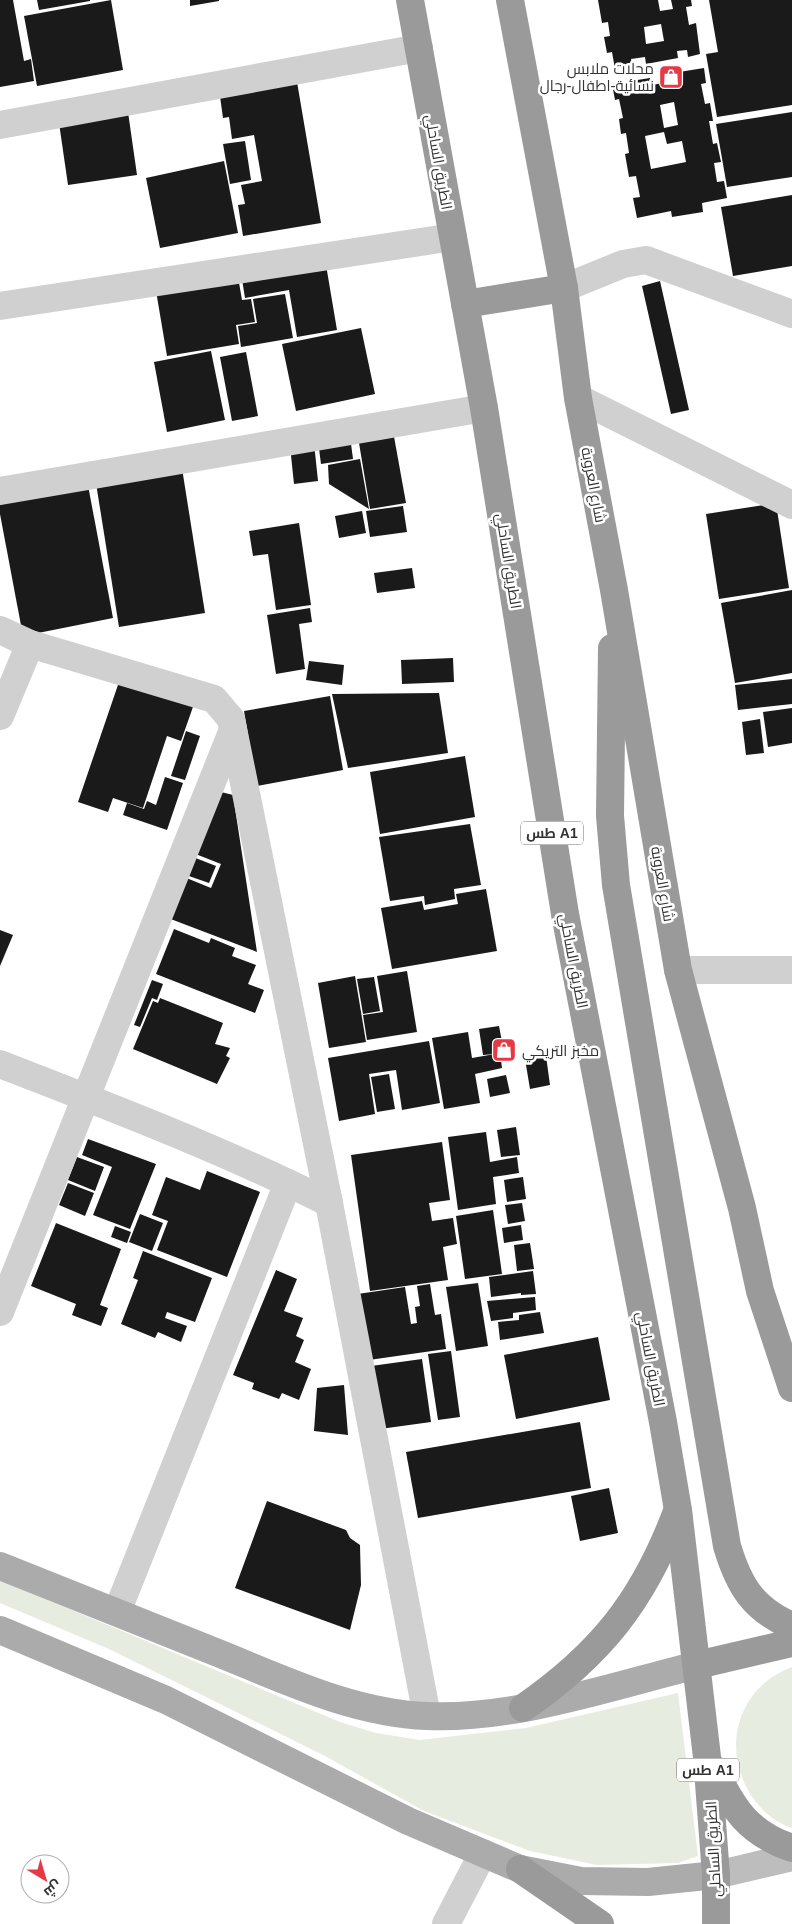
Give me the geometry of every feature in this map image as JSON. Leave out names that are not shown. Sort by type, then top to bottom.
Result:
[{"type":"highway","name":"الطريق الساحلي","points":[[410,0],[484,408],[565,914],[678,1510],[698,1665],[707,1757],[716,1874],[716,1924]]},
{"type":"highway","name":"شارع العروبة","points":[[510,0],[564,288],[578,398],[614,590],[678,970]]},
{"type":"highway","points":[[465,304],[564,288]]},
{"type":"highway","points":[[614,590],[610,710],[610,806],[616,885],[727,1546],[735,1574],[751,1599],[774,1618],[792,1626]]},
{"type":"highway","points":[[678,970],[742,1208],[760,1291],[792,1388]]},
{"type":"highway","points":[[523,1708],[558,1684],[590,1655],[618,1623],[642,1588],[663,1550],[678,1510]]},
{"type":"highway","points":[[698,1665],[792,1642]]},
{"type":"highway","points":[[707,1757],[731,1804],[743,1819],[758,1833],[792,1848]]},
{"type":"highway","points":[[520,1869],[600,1924]]},
{"type":"main road","points":[[0,1566],[335,1699],[365,1708],[427,1716],[475,1715],[523,1708],[698,1665]]},
{"type":"main road","points":[[0,1630],[166,1700],[408,1821],[520,1869],[581,1881],[648,1882],[716,1874]]},
{"type":"street","points":[[0,125],[419,48]]},
{"type":"street","points":[[0,306],[453,237]]},
{"type":"street","points":[[564,288],[623,264],[646,260],[792,314]]},
{"type":"street","points":[[578,398],[792,505]]},
{"type":"street","points":[[0,492],[484,408]]},
{"type":"street","points":[[0,630],[30,644],[214,699],[231,719],[232,732],[329,1203],[427,1716]]},
{"type":"street","points":[[0,716],[30,644]]},
{"type":"street","points":[[0,1312],[232,732]]},
{"type":"street","points":[[678,970],[792,970]]},
{"type":"street","points":[[0,1064],[87,1098],[288,1183],[329,1203]]},
{"type":"street","points":[[117,1612],[288,1183]]},
{"type":"street","points":[[446,1924],[483,1853]]},
{"type":"street","points":[[716,1874],[792,1858]]},
{"type":"shaded area","points":[[0,1580],[340,1722],[376,1733],[420,1740],[526,1728],[678,1693],[698,1856],[678,1863],[597,1865],[530,1851],[424,1811],[325,1756],[109,1649],[0,1603]]},
{"type":"shaded area","points":[[792,1667],[792,1828],[772,1818],[756,1802],[745,1784],[738,1764],[736,1744],[739,1725],[746,1707],[757,1690],[773,1677]]},
{"type":"building","points":[[0,0],[13,0],[24,61],[31,59],[34,81],[0,87]]},
{"type":"building","points":[[37,0],[90,0],[90,1],[39,10]]},
{"type":"building","points":[[111,0],[123,70],[37,86],[24,16]]},
{"type":"building","points":[[190,0],[219,0],[219,1],[190,6]]},
{"type":"building","points":[[598,0],[658,0],[660,11],[673,9],[671,0],[691,0],[692,6],[686,7],[689,25],[696,23],[700,54],[688,57],[687,50],[677,51],[678,58],[646,64],[645,57],[631,59],[632,66],[615,69],[612,52],[607,53],[604,37],[610,36],[608,22],[602,23]],"holes":[[[661,24],[664,41],[646,44],[644,27]]]},
{"type":"building","points":[[709,0],[792,0],[792,105],[717,117],[706,54],[718,52]]},
{"type":"building","points":[[704,68],[706,83],[701,84],[705,104],[710,103],[713,121],[709,121],[713,144],[717,143],[721,162],[714,163],[717,182],[724,181],[727,198],[702,203],[703,212],[672,217],[671,211],[637,218],[633,198],[640,197],[636,176],[629,177],[625,154],[629,153],[626,133],[621,134],[619,119],[623,118],[619,99],[615,100],[612,84],[650,78],[652,85],[674,81],[673,73]],"holes":[[[674,102],[678,125],[664,128],[660,105]],[[664,132],[667,144],[682,141],[686,162],[651,169],[645,136]]]},
{"type":"building","points":[[296,76],[321,223],[243,236],[238,205],[245,204],[241,185],[262,181],[254,135],[232,139],[229,117],[223,118],[219,89]]},
{"type":"building","points":[[127,105],[137,175],[68,185],[58,116]]},
{"type":"building","points":[[792,112],[792,177],[727,187],[716,124]]},
{"type":"building","points":[[245,141],[251,180],[230,184],[223,144]]},
{"type":"building","points":[[224,161],[238,233],[160,248],[146,178]]},
{"type":"building","points":[[792,195],[792,266],[733,276],[721,207]]},
{"type":"building","points":[[325,259],[337,330],[297,337],[289,290],[245,298],[241,273]]},
{"type":"building","points":[[237,271],[242,300],[251,299],[255,322],[236,325],[239,344],[167,356],[155,285]]},
{"type":"building","points":[[660,281],[689,410],[671,414],[642,286]]},
{"type":"building","points":[[285,294],[293,338],[241,347],[238,326],[257,323],[253,299]]},
{"type":"building","points":[[361,328],[375,394],[296,411],[282,344]]},
{"type":"building","points":[[211,351],[225,420],[167,432],[154,362]]},
{"type":"building","points":[[246,352],[258,416],[232,421],[220,357]]},
{"type":"building","points":[[393,431],[406,503],[370,509],[358,437]]},
{"type":"building","points":[[350,436],[353,459],[321,464],[318,441]]},
{"type":"building","points":[[314,443],[318,481],[294,484],[290,446]]},
{"type":"building","points":[[360,459],[369,509],[329,484],[328,465]]},
{"type":"building","points":[[181,462],[205,613],[119,627],[95,477]]},
{"type":"building","points":[[87,480],[113,618],[23,636],[0,514],[0,497]]},
{"type":"building","points":[[776,503],[789,588],[719,599],[706,514]]},
{"type":"building","points":[[403,506],[407,532],[370,537],[366,511]]},
{"type":"building","points":[[362,511],[366,533],[339,538],[335,516]]},
{"type":"building","points":[[299,523],[311,605],[276,610],[268,554],[253,556],[249,531]]},
{"type":"building","points":[[412,568],[415,588],[377,593],[374,573]]},
{"type":"building","points":[[792,590],[792,673],[735,683],[721,603]]},
{"type":"building","points":[[310,608],[312,622],[299,624],[305,669],[276,674],[267,615]]},
{"type":"building","points":[[453,658],[454,682],[402,684],[401,660]]},
{"type":"building","points":[[309,661],[344,665],[342,685],[306,680]]},
{"type":"building","points":[[120,679],[194,704],[181,741],[167,736],[143,808],[113,798],[108,812],[78,802]]},
{"type":"building","points":[[792,679],[792,704],[738,710],[735,685]]},
{"type":"building","points":[[439,693],[448,753],[348,768],[332,694]]},
{"type":"building","points":[[330,696],[343,770],[257,786],[244,711]]},
{"type":"building","points":[[792,708],[792,743],[768,747],[763,712]]},
{"type":"building","points":[[760,719],[764,753],[746,755],[742,722]]},
{"type":"building","points":[[186,731],[200,736],[185,780],[171,776]]},
{"type":"building","points":[[465,756],[475,817],[380,834],[370,772]]},
{"type":"building","points":[[165,777],[183,783],[167,830],[123,815],[127,803],[144,809],[147,801],[156,805]]},
{"type":"building","points":[[217,791],[233,795],[257,952],[168,918],[184,877],[211,888],[221,864],[193,853]]},
{"type":"building","points":[[470,824],[481,885],[454,889],[455,899],[425,905],[424,896],[390,901],[379,837]]},
{"type":"building","points":[[193,857],[216,866],[209,883],[186,875]]},
{"type":"building","points":[[486,889],[497,951],[392,969],[381,908],[422,901],[424,910],[458,904],[456,894]]},
{"type":"building","points":[[174,929],[209,943],[211,938],[235,948],[232,956],[256,965],[248,984],[264,990],[255,1013],[156,974]]},
{"type":"building","points":[[0,930],[13,935],[0,966]]},
{"type":"building","points":[[407,971],[417,1032],[367,1040],[363,1015],[383,1012],[377,976]]},
{"type":"building","points":[[355,976],[366,1042],[329,1048],[318,983]]},
{"type":"building","points":[[374,977],[380,1011],[363,1014],[357,979]]},
{"type":"building","points":[[152,980],[163,984],[157,1000],[152,998],[140,1027],[134,1025]]},
{"type":"building","points":[[160,998],[223,1023],[215,1044],[230,1048],[226,1056],[230,1058],[217,1084],[133,1049],[153,1001],[158,1003]]},
{"type":"building","points":[[499,1026],[504,1052],[500,1052],[502,1068],[475,1074],[480,1103],[444,1109],[432,1038],[468,1032],[472,1058],[495,1054],[483,1055],[479,1029]]},
{"type":"building","points":[[429,1041],[440,1103],[402,1110],[396,1070],[369,1074],[375,1114],[339,1121],[328,1058]]},
{"type":"building","points":[[546,1056],[550,1085],[530,1089],[525,1059]]},
{"type":"building","points":[[389,1074],[395,1109],[377,1112],[371,1077]]},
{"type":"building","points":[[506,1075],[510,1093],[490,1097],[487,1079]]},
{"type":"building","points":[[516,1127],[520,1155],[501,1157],[497,1130]]},
{"type":"building","points":[[486,1132],[490,1162],[517,1157],[519,1173],[493,1177],[496,1204],[458,1210],[448,1137]]},
{"type":"building","points":[[88,1139],[156,1164],[130,1229],[93,1215],[112,1167],[82,1155]]},
{"type":"building","points":[[442,1142],[450,1200],[429,1203],[432,1221],[453,1218],[457,1244],[443,1247],[448,1280],[370,1291],[351,1155]]},
{"type":"building","points":[[77,1157],[104,1167],[95,1191],[68,1180]]},
{"type":"building","points":[[207,1171],[260,1192],[227,1277],[157,1250],[168,1221],[152,1215],[166,1177],[200,1190]]},
{"type":"building","points":[[523,1177],[526,1199],[507,1202],[504,1180]]},
{"type":"building","points":[[68,1183],[94,1193],[85,1216],[59,1205]]},
{"type":"building","points":[[522,1203],[525,1221],[508,1224],[505,1205]]},
{"type":"building","points":[[493,1210],[502,1274],[465,1279],[456,1216]]},
{"type":"building","points":[[140,1214],[163,1223],[152,1251],[129,1242]]},
{"type":"building","points":[[56,1223],[121,1249],[100,1305],[108,1308],[101,1326],[72,1315],[76,1304],[31,1286]]},
{"type":"building","points":[[521,1225],[523,1240],[504,1243],[502,1228]]},
{"type":"building","points":[[115,1226],[131,1232],[127,1243],[111,1237]]},
{"type":"building","points":[[530,1243],[534,1269],[517,1271],[514,1245]]},
{"type":"building","points":[[143,1251],[212,1278],[195,1322],[167,1312],[165,1318],[187,1326],[181,1342],[158,1332],[155,1338],[121,1324],[138,1280],[133,1278]]},
{"type":"building","points":[[276,1270],[297,1279],[284,1311],[303,1318],[296,1336],[304,1340],[295,1362],[311,1369],[299,1400],[282,1393],[279,1399],[252,1389],[254,1383],[233,1375]]},
{"type":"building","points":[[533,1271],[536,1294],[521,1295],[521,1293],[491,1297],[489,1277]]},
{"type":"building","points":[[478,1283],[488,1346],[456,1351],[446,1287]]},
{"type":"building","points":[[430,1284],[435,1315],[441,1314],[446,1349],[369,1360],[351,1295],[405,1287],[411,1324],[417,1323],[415,1307],[420,1306],[417,1286]]},
{"type":"building","points":[[535,1297],[536,1310],[513,1313],[513,1318],[491,1321],[487,1301]]},
{"type":"building","points":[[540,1312],[544,1333],[500,1340],[498,1322],[519,1320],[519,1315]]},
{"type":"building","points":[[598,1337],[610,1400],[516,1419],[504,1355]]},
{"type":"building","points":[[451,1351],[460,1417],[438,1420],[428,1354]]},
{"type":"building","points":[[422,1359],[431,1422],[380,1429],[371,1366]]},
{"type":"building","points":[[344,1385],[348,1435],[314,1431],[317,1388]]},
{"type":"building","points":[[580,1422],[591,1488],[418,1518],[406,1452]]},
{"type":"building","points":[[609,1488],[618,1533],[580,1541],[571,1496]]},
{"type":"building","points":[[267,1501],[346,1530],[350,1538],[360,1545],[361,1585],[350,1630],[235,1588]]},
{"type":"place","name":"محلات ملابس نسائية-اطفال-رجال","points":[[671,77]]},
{"type":"place","name":"مخبز التريكي","points":[[504,1050]]}]
